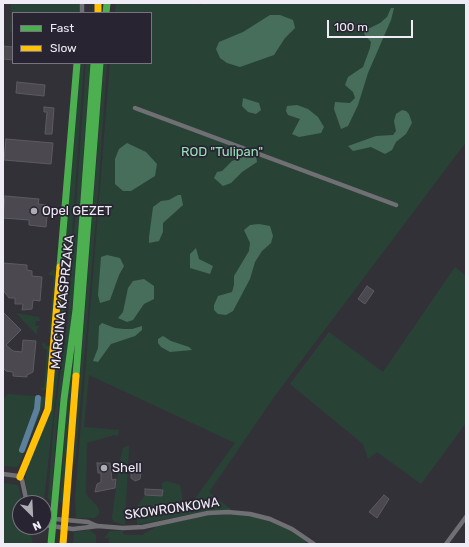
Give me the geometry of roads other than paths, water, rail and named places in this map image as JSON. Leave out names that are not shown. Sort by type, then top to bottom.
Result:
[{"type":"main road","name":"MARCINA KASPRZAKA","points":[[20,477],[46,415],[49,401],[78,64]]},
{"type":"main road","name":"MARCINA KASPRZAKA","points":[[51,544],[63,404],[75,322],[94,64]]},
{"type":"main road","name":"MARCINA KASPRZAKA","points":[[63,544],[100,64]]},
{"type":"street","points":[[135,108],[396,205]]},
{"type":"street","points":[[3,474],[20,477],[23,482],[25,495]]},
{"type":"street","name":"SKOWRONKOWA","points":[[53,522],[64,528],[98,526],[123,528],[143,527],[208,512],[250,514],[270,519],[292,529],[314,544]]},
{"type":"street","points":[[446,544],[466,516]]},
{"type":"street","name":"SKOWRONKOWA","points":[[53,522],[65,519],[88,522],[98,526]]},
{"type":"waterway","points":[[22,450],[37,409],[38,398]]},
{"type":"place","name":"Opel GEZET","points":[[34,211]]},
{"type":"place","name":"Shell","points":[[104,468]]},
{"type":"park label","name":"ROD \"Tulipan\"","points":[[222,152]]}]
